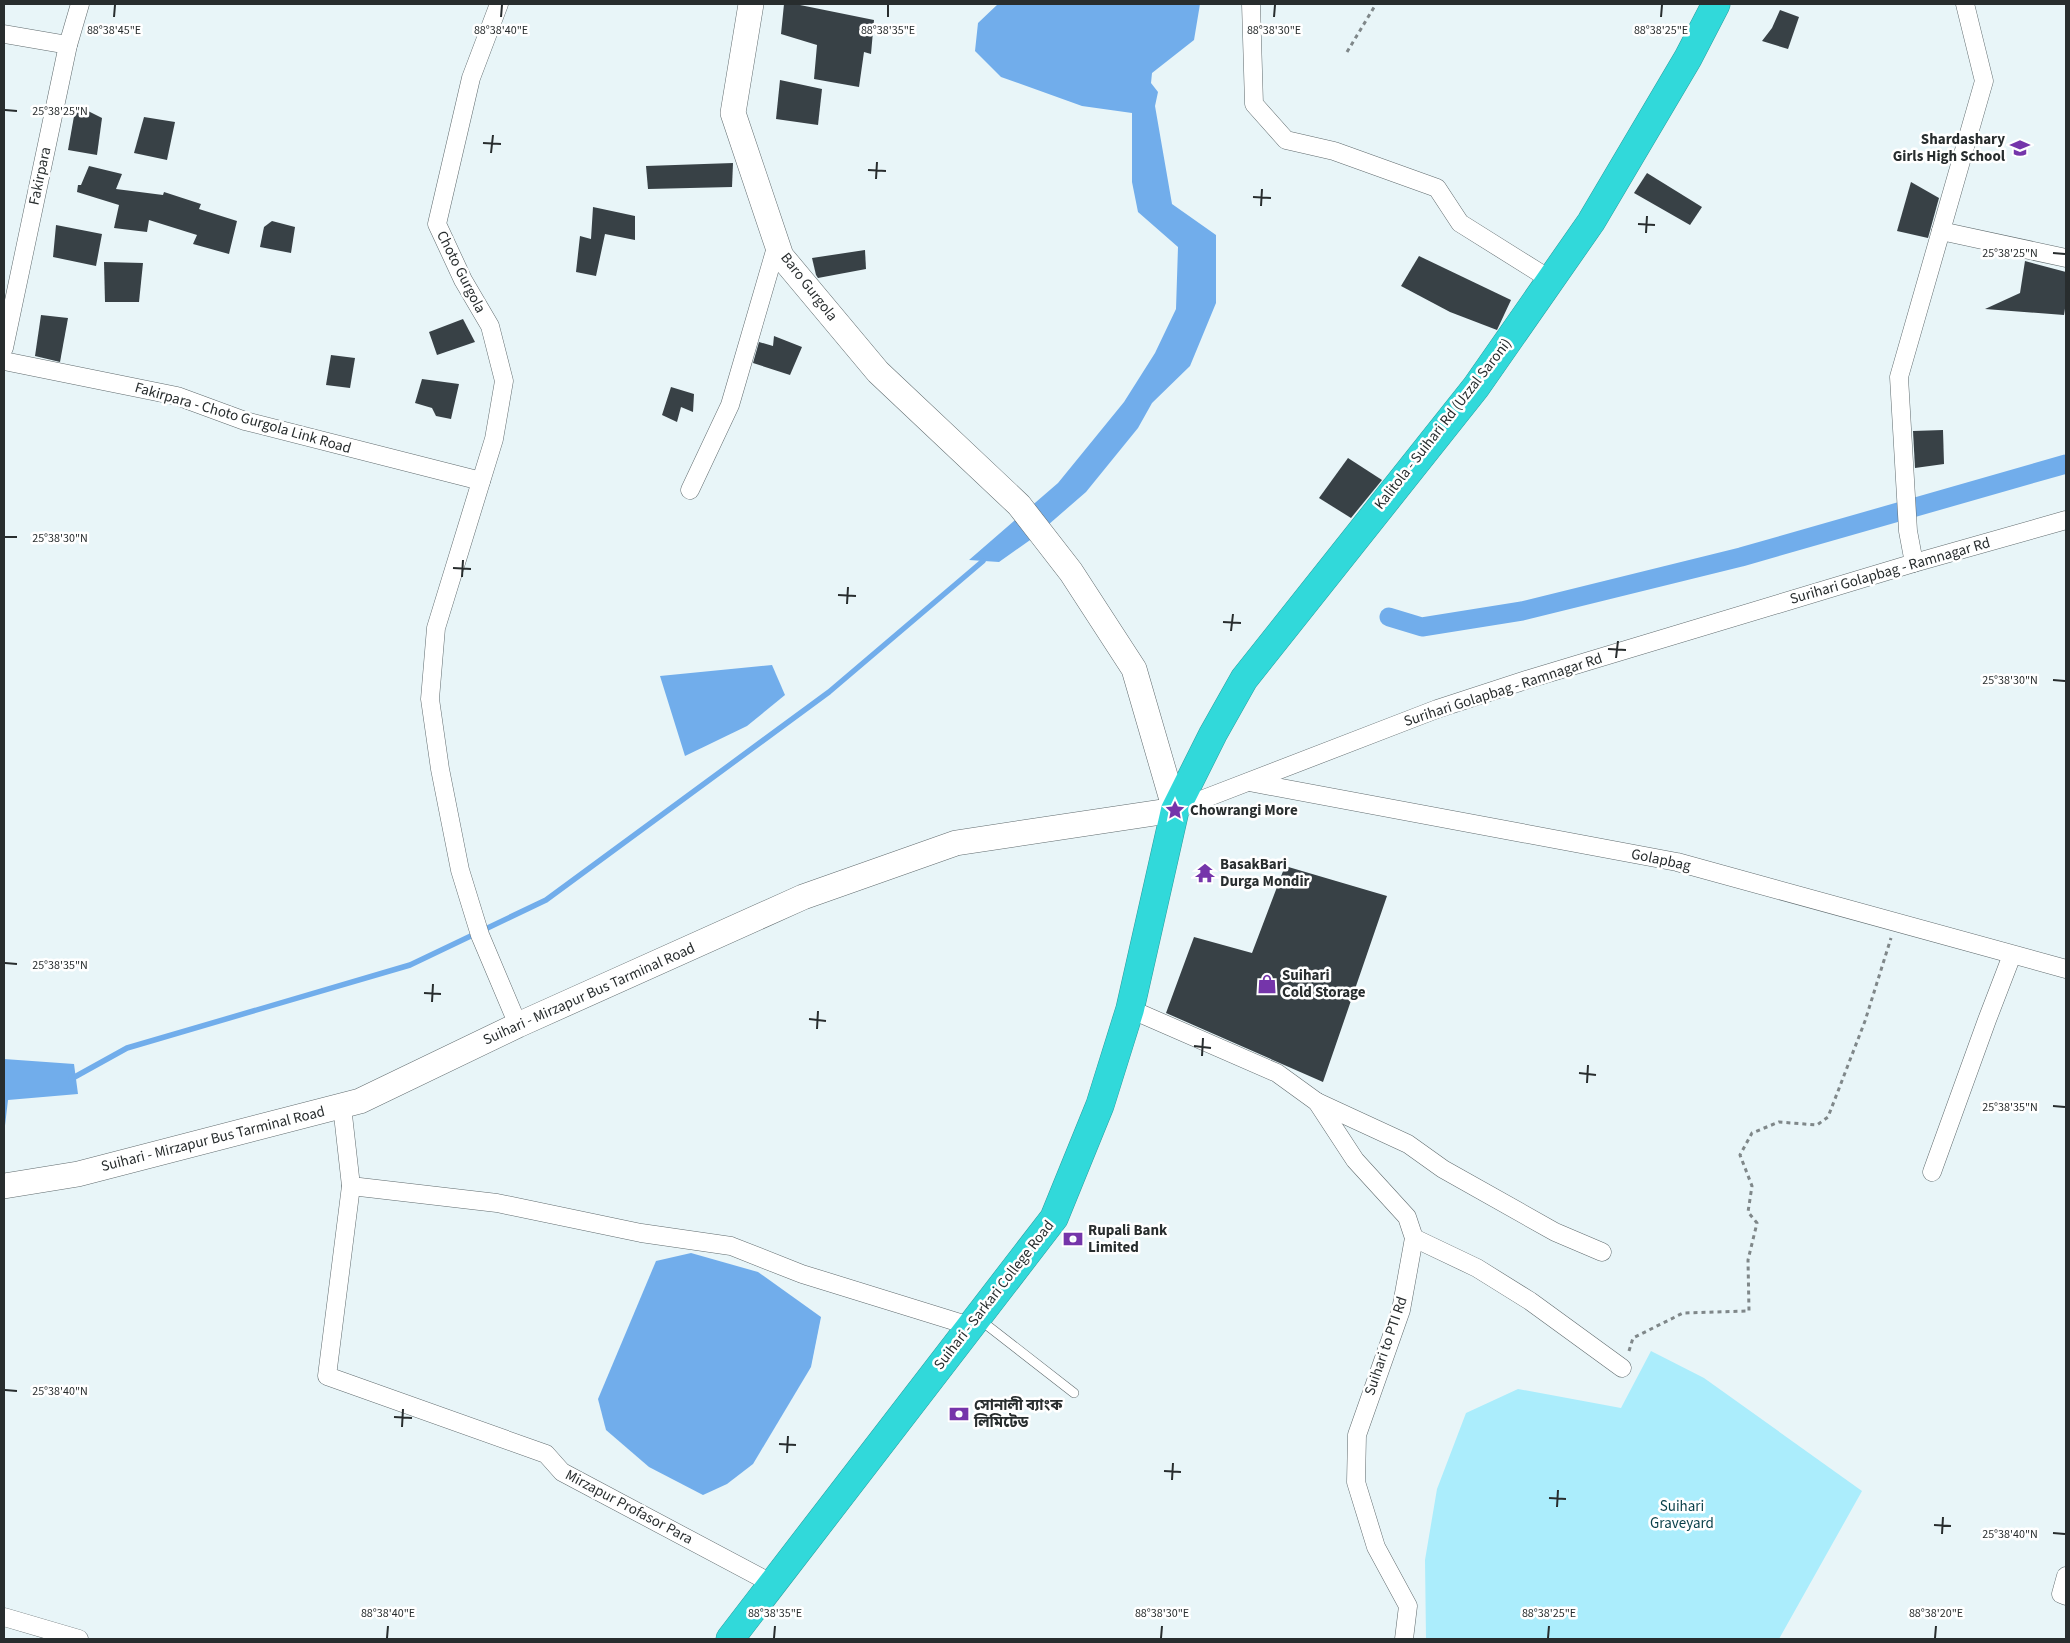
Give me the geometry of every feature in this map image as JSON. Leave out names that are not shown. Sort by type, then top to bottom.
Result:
[{"type":"highway","name":"Kalitola - Suihari Rd (Uzzal Saroni)","points":[[1176,810],[1213,734],[1244,680],[1476,387],[1591,222],[1688,58],[1716,4]]},
{"type":"highway","name":"Suihari - Sarkari College Road","points":[[730,1639],[1054,1218],[1100,1105],[1130,1009],[1176,810]]},
{"type":"street","name":"Fakirpara","points":[[4,348],[68,45],[80,4]]},
{"type":"street","name":"Choto Gurgola","points":[[499,4],[471,78],[437,224],[463,280],[490,326],[504,381],[494,439],[436,628],[430,699],[440,769],[460,870],[487,952],[518,1025]]},
{"type":"street","name":"Baro Gurgola","points":[[751,4],[733,112],[781,256],[878,372],[1018,505],[1071,572],[1134,669],[1176,810]]},
{"type":"street","points":[[1251,4],[1254,104],[1286,140],[1334,150],[1437,188],[1460,223],[1551,280]]},
{"type":"street","points":[[1914,563],[1908,531],[1899,377],[1984,81],[1965,4]]},
{"type":"street","points":[[4,34],[68,45]]},
{"type":"street","points":[[1941,231],[2066,258]]},
{"type":"street","points":[[690,490],[730,405],[778,244]]},
{"type":"street","name":"Fakirpara - Choto Gurgola Link Road","points":[[4,361],[177,396],[244,421],[481,480]]},
{"type":"street","name":"Surihari Golapbag - Ramnagar Rd","points":[[1176,810],[1437,709],[1538,676],[1914,563],[2066,520]]},
{"type":"street","name":"Golapbag","points":[[1249,782],[1677,862],[2066,969]]},
{"type":"street","name":"Suihari - Mirzapur Bus Tarminal Road","points":[[4,1186],[78,1174],[360,1101],[518,1025],[802,898],[956,843],[1176,810]]},
{"type":"street","points":[[1932,1172],[2012,955]]},
{"type":"street","points":[[1130,1009],[1277,1073],[1316,1102],[1408,1144],[1443,1169],[1555,1232],[1602,1252]]},
{"type":"street","points":[[1316,1102],[1355,1160],[1407,1217],[1414,1238],[1477,1268],[1530,1301],[1622,1368]]},
{"type":"street","name":"Mirzapur Profasor Para","points":[[342,1106],[351,1186],[327,1376],[546,1454],[562,1472],[773,1584]]},
{"type":"street","points":[[351,1186],[496,1203],[641,1233],[731,1246],[802,1274],[973,1322]]},
{"type":"street","name":"Suihari to PTI Rd","points":[[1404,1639],[1408,1606],[1376,1548],[1364,1510],[1356,1482],[1356,1435],[1402,1310],[1414,1238]]},
{"type":"street","points":[[2066,1576],[2061,1594],[2066,1596]]},
{"type":"street","points":[[4,1617],[79,1639]]},
{"type":"lane","points":[[973,1322],[1074,1393]]},
{"type":"path","points":[[1347,52],[1376,4]]},
{"type":"path","points":[[1622,1368],[1633,1338],[1682,1313],[1749,1311],[1748,1260],[1757,1223],[1748,1212],[1752,1186],[1740,1154],[1752,1134],[1779,1122],[1817,1125],[1828,1117],[1865,1021],[1896,923]]},
{"type":"green space","name":"Suihari Graveyard","points":[[1651,1351],[1704,1378],[1862,1491],[1779,1639],[1426,1639],[1425,1560],[1437,1489],[1466,1413],[1518,1389],[1621,1408]]},
{"type":"water","points":[[998,4],[1200,4],[1194,40],[1152,73],[1151,83],[1158,92],[1155,106],[1172,204],[1216,235],[1216,303],[1190,366],[1152,403],[1138,428],[1086,492],[1033,538],[999,562],[969,560],[1058,483],[1124,402],[1155,353],[1176,309],[1178,247],[1138,212],[1132,182],[1132,113],[1082,106],[1001,77],[975,51],[978,23]]},
{"type":"water","points":[[772,665],[785,695],[747,726],[685,756],[660,676]]},
{"type":"water","points":[[4,1059],[74,1064],[78,1094],[8,1100],[4,1134]]},
{"type":"water","points":[[691,1253],[758,1272],[821,1317],[811,1367],[753,1464],[727,1484],[703,1495],[649,1467],[606,1430],[598,1399],[656,1261]]},
{"type":"building","points":[[784,4],[795,4],[874,20],[871,54],[864,52],[859,87],[814,79],[817,45],[781,34]]},
{"type":"building","points":[[1780,10],[1799,17],[1788,49],[1762,41],[1772,28]]},
{"type":"building","points":[[780,80],[822,89],[818,125],[776,119]]},
{"type":"building","points":[[76,105],[102,118],[97,155],[68,150]]},
{"type":"building","points":[[144,117],[175,122],[167,160],[134,153]]},
{"type":"building","points":[[733,163],[732,187],[648,189],[646,166]]},
{"type":"building","points":[[89,166],[122,174],[116,189],[163,195],[164,192],[201,204],[199,209],[237,221],[229,254],[193,244],[197,235],[149,220],[147,232],[114,228],[119,205],[77,192],[78,185],[81,185]]},
{"type":"building","points":[[1647,173],[1702,207],[1690,225],[1634,193]]},
{"type":"building","points":[[1911,182],[1939,198],[1928,238],[1897,231]]},
{"type":"building","points":[[593,207],[635,216],[635,240],[605,234],[596,276],[576,272],[580,236],[591,239]]},
{"type":"building","points":[[272,221],[295,227],[291,253],[260,247],[264,227]]},
{"type":"building","points":[[56,225],[102,234],[96,266],[53,257]]},
{"type":"building","points":[[865,250],[866,269],[818,278],[816,275],[812,258]]},
{"type":"building","points":[[1419,256],[1511,300],[1497,330],[1450,312],[1401,286]]},
{"type":"building","points":[[2025,261],[2066,272],[2064,315],[1985,309],[2020,293]]},
{"type":"building","points":[[104,262],[143,263],[139,302],[105,302]]},
{"type":"building","points":[[41,315],[68,318],[60,362],[35,356]]},
{"type":"building","points":[[463,319],[475,342],[437,355],[429,332]]},
{"type":"building","points":[[774,336],[802,347],[790,375],[753,363],[759,342],[773,346]]},
{"type":"building","points":[[331,355],[355,358],[350,388],[326,385]]},
{"type":"building","points":[[422,379],[459,384],[451,419],[436,416],[432,408],[415,403]]},
{"type":"building","points":[[671,387],[694,394],[693,412],[681,407],[677,422],[662,415]]},
{"type":"building","points":[[1943,430],[1944,464],[1915,468],[1913,431]]},
{"type":"building","points":[[1348,458],[1382,480],[1351,518],[1319,498]]},
{"type":"building","name":"Suihari Cold Storage","points":[[1285,866],[1387,896],[1323,1082],[1166,1013],[1194,937],[1252,953]]},
{"type":"waterway","points":[[1389,617],[1422,627],[1522,611],[1741,557],[2066,464]]},
{"type":"waterway","points":[[71,1079],[127,1048],[410,965],[546,900],[829,692],[983,561]]},
{"type":"place","name":"Shardashary Girls High School","points":[[2020,148]]},
{"type":"place","name":"Chowrangi More","points":[[1175,810]]},
{"type":"place","name":"BasakBari Durga Mondir","points":[[1205,873]]},
{"type":"place","name":"Suihari Cold Storage","points":[[1267,984]]},
{"type":"place","name":"Rupali Bank Limited","points":[[1073,1239]]},
{"type":"place","name":"সোনালী ব্যাংক লিমিটেড","points":[[959,1414]]}]
